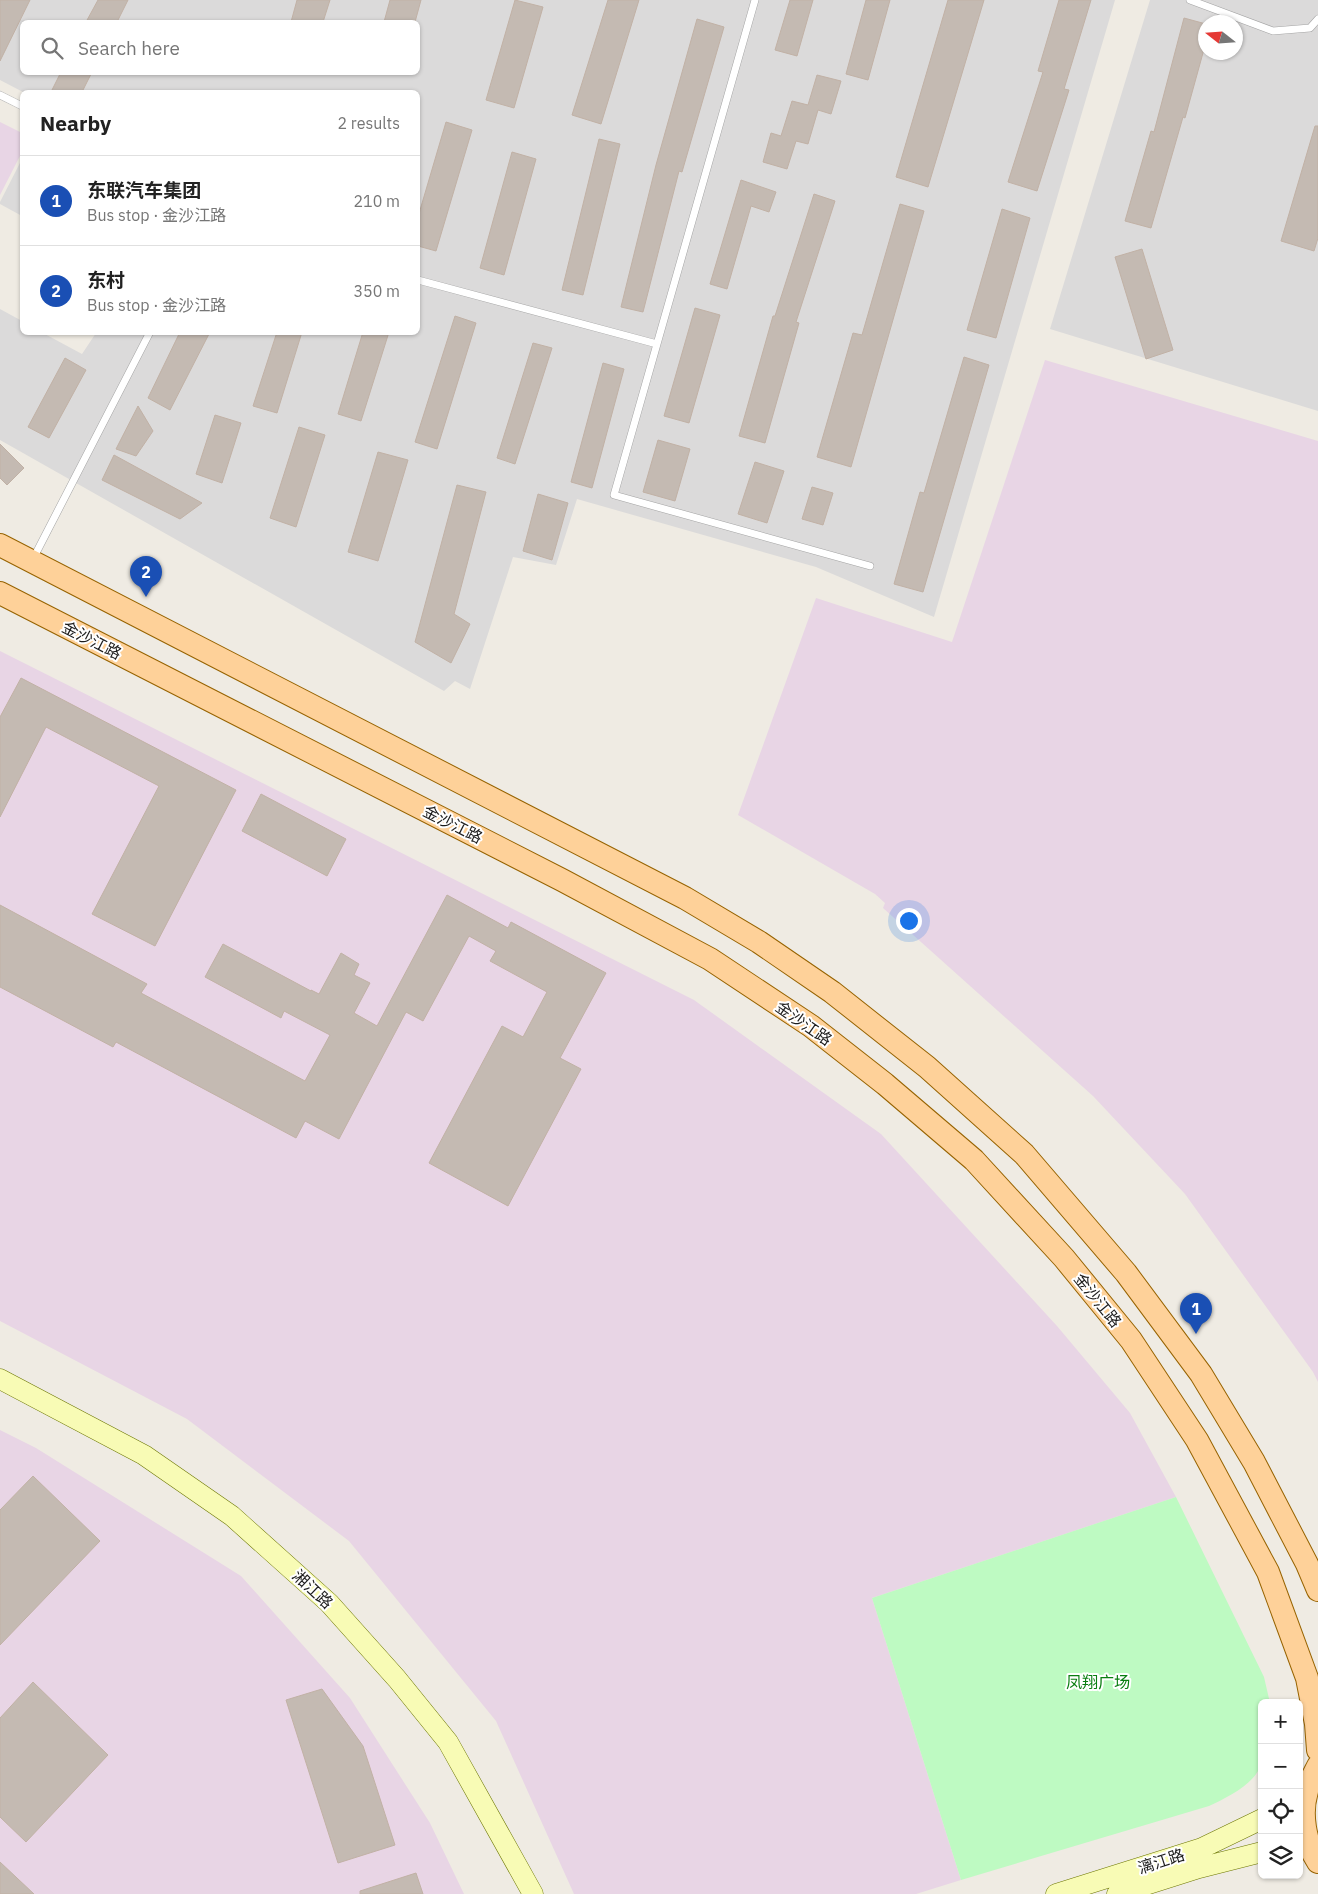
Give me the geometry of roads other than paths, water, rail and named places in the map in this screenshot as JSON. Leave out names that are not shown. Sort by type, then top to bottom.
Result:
[{"type":"main road","points":[[0,546],[685,898],[759,942],[832,992],[927,1067],[1024,1154],[1126,1273],[1164,1323],[1201,1374],[1254,1462],[1308,1564],[1318,1590]]},
{"type":"main road","name":"金沙江路","points":[[0,593],[562,880],[710,959],[811,1026],[885,1084],[974,1160],[1064,1258],[1131,1340],[1197,1440],[1268,1572],[1307,1678],[1316,1724],[1318,1750]]},
{"type":"main road","points":[[1310,1854],[1304,1821],[1303,1793],[1318,1766]]},
{"type":"street","name":"湘江路","points":[[0,1379],[144,1455],[232,1516],[329,1603],[448,1742],[533,1894]]},
{"type":"street","name":"漓江路","points":[[1056,1894],[1202,1848],[1258,1821]]},
{"type":"street","name":"漓江路","points":[[1117,1894],[1199,1868],[1258,1853]]},
{"type":"lane","points":[[755,0],[614,495],[870,566]]},
{"type":"lane","points":[[1190,0],[1273,31],[1310,28],[1318,19]]},
{"type":"lane","points":[[0,94],[20,105]]},
{"type":"lane","points":[[420,281],[656,344]]},
{"type":"lane","points":[[32,562],[148,335]]},
{"type":"place","name":"东村","points":[[146,597]]},
{"type":"place","name":"东联汽车集团","points":[[1196,1334]]},
{"type":"park label","name":"凤翔广场","points":[[1098,1682]]}]
